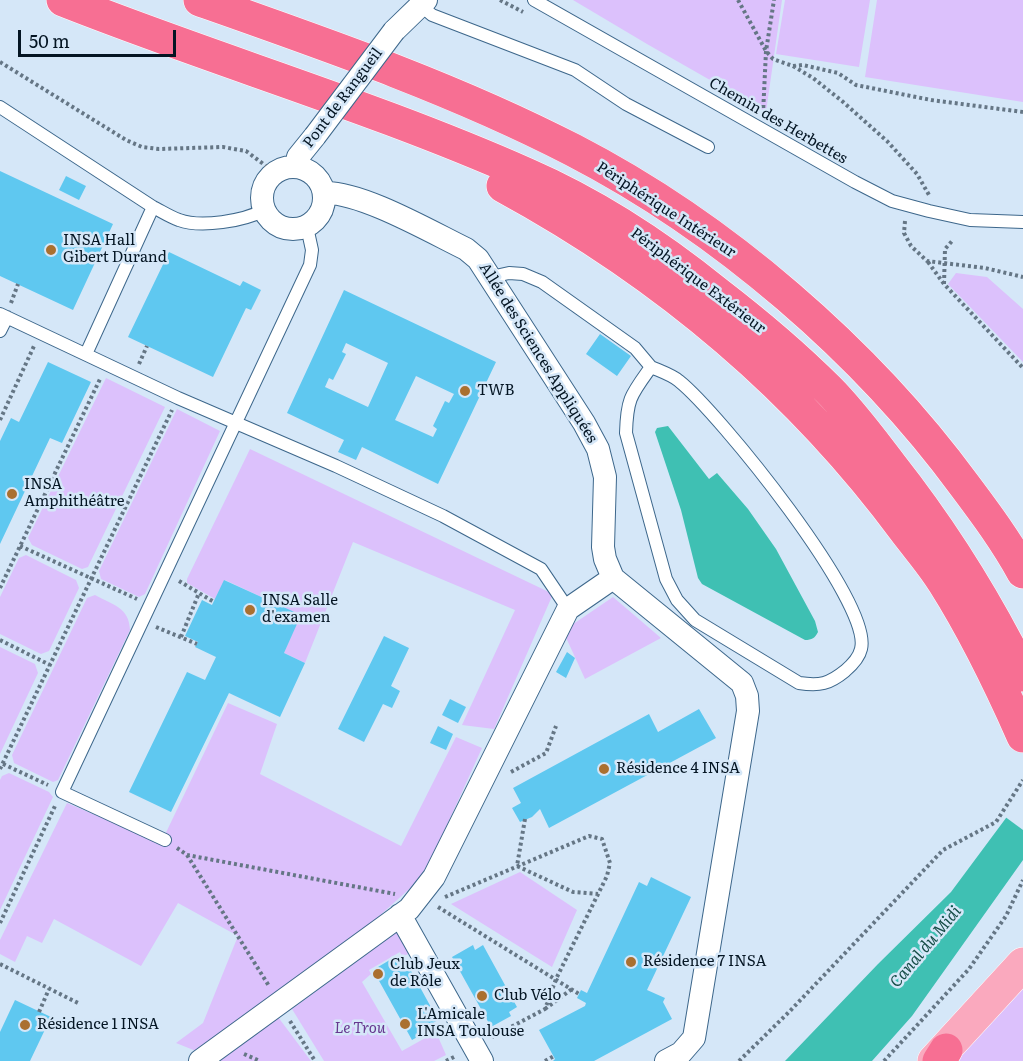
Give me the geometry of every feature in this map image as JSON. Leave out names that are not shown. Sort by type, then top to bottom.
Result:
[{"type":"highway","name":"Périphérique Extérieur","points":[[63,0],[180,45],[381,115],[528,175],[625,226],[688,269],[771,336],[829,390],[867,433],[949,543],[1023,675]]},
{"type":"highway","name":"Périphérique Intérieur","points":[[200,0],[335,48],[526,127],[575,151],[709,234],[826,332],[911,418],[982,508],[1023,572]]},
{"type":"highway","points":[[381,115],[427,151],[504,187],[602,244],[665,288],[787,393],[872,486],[944,583],[996,675],[1023,736]]},
{"type":"main road","points":[[939,1057],[1023,964]]},
{"type":"street","name":"Pont de Rangueil","points":[[296,166],[298,157],[417,1]]},
{"type":"street","points":[[296,166],[312,172],[318,178],[325,199],[317,218],[307,226],[290,230],[274,223],[264,210],[262,189],[274,172],[281,168],[296,166]]},
{"type":"street","name":"Allée des Sciences Appliquées","points":[[324,193],[337,192],[367,202],[466,249],[478,259],[584,423],[598,449],[604,477],[604,559],[613,578]]},
{"type":"street","points":[[200,1061],[414,903],[434,877],[568,609],[613,578],[742,684],[747,696],[748,711],[694,1038],[681,1053],[666,1061]]},
{"type":"street","points":[[414,903],[478,1054]]},
{"type":"lane","name":"Chemin des Herbettes","points":[[534,0],[892,201],[970,220],[1023,222]]},
{"type":"lane","points":[[417,1],[432,15],[575,70],[626,104],[708,147]]},
{"type":"lane","points":[[0,107],[153,207],[179,221],[199,224],[218,222],[256,214],[264,210]]},
{"type":"lane","points":[[86,354],[153,207]]},
{"type":"lane","points":[[165,840],[62,792],[310,265],[312,250],[307,226]]},
{"type":"lane","points":[[491,277],[509,273],[523,274],[542,282],[635,348],[651,367],[677,380],[698,398],[765,476],[803,526],[844,595],[857,623],[862,648],[853,664],[833,680],[817,686],[800,683],[695,620],[677,600],[666,579],[626,433],[626,412],[630,397],[651,367]]},
{"type":"lane","points":[[0,331],[3,315],[177,398],[236,422],[442,516],[541,569],[568,609]]},
{"type":"path","points":[[738,0],[766,51],[773,58],[792,66],[828,89],[887,141],[917,174],[930,195]]},
{"type":"path","points":[[763,117],[766,51],[774,0]]},
{"type":"path","points":[[0,62],[126,140],[142,147],[159,149],[224,147],[246,151],[274,172]]},
{"type":"path","points":[[792,66],[803,65],[838,73],[856,85],[931,100],[1023,112]]},
{"type":"path","points":[[905,220],[904,233],[911,246],[1023,368]]},
{"type":"path","points":[[944,284],[945,249],[953,240]]},
{"type":"path","points":[[927,261],[986,268],[1023,277]]},
{"type":"path","points":[[0,420],[41,332]]},
{"type":"path","points":[[0,588],[107,364]]},
{"type":"path","points":[[0,769],[177,398]]},
{"type":"path","points":[[20,546],[150,605]]},
{"type":"path","points":[[165,573],[214,602]]},
{"type":"path","points":[[181,637],[199,593]]},
{"type":"path","points":[[143,621],[197,644]]},
{"type":"path","points":[[0,640],[50,665]]},
{"type":"path","points":[[478,788],[546,753],[556,726]]},
{"type":"path","points":[[0,923],[62,792],[3,764]]},
{"type":"path","points":[[739,1061],[790,1011],[943,850],[991,825],[1002,815],[1023,780]]},
{"type":"path","points":[[517,866],[525,819]]},
{"type":"path","points":[[414,903],[517,866],[589,836],[602,838],[610,862],[607,876],[556,979],[545,1009]]},
{"type":"path","points":[[165,840],[188,855],[414,903],[556,979],[579,994]]},
{"type":"path","points":[[188,855],[271,990]]},
{"type":"path","points":[[517,866],[573,892],[598,894]]},
{"type":"path","points":[[884,1061],[969,969],[1005,916],[1023,880]]},
{"type":"path","points":[[0,964],[78,1003]]},
{"type":"path","points":[[39,1012],[49,989]]},
{"type":"path","points":[[446,1061],[478,1054],[572,989]]},
{"type":"path","points":[[285,1013],[315,1061]]},
{"type":"path","points":[[544,1061],[554,1056]]},
{"type":"green space","points":[[573,0],[782,0],[766,112],[647,44]]},
{"type":"green space","points":[[785,0],[870,0],[859,67],[776,54]]},
{"type":"green space","points":[[877,0],[1023,0],[1023,102],[865,77]]},
{"type":"green space","points":[[956,273],[987,277],[1023,309],[1023,362],[948,284]]},
{"type":"green space","points":[[106,378],[165,407],[88,567],[82,569],[32,545],[28,538]]},
{"type":"green space","points":[[177,409],[220,431],[145,594],[139,597],[101,579],[99,571]]},
{"type":"green space","points":[[250,449],[553,594],[494,729],[462,725],[515,610],[353,542],[305,663],[284,653],[300,615],[225,580],[215,599],[187,583]]},
{"type":"green space","points":[[26,555],[76,580],[79,588],[49,651],[41,654],[0,634],[0,597],[19,558]]},
{"type":"green space","points":[[95,595],[123,611],[127,616],[130,630],[58,780],[53,782],[14,763],[12,755],[87,598]]},
{"type":"green space","points":[[613,597],[661,638],[585,679],[563,631]]},
{"type":"green space","points":[[0,647],[35,664],[38,673],[0,754]]},
{"type":"green space","points":[[228,703],[277,724],[260,774],[401,846],[456,737],[482,748],[432,858],[417,882],[367,927],[196,1051],[176,1043],[203,1023],[238,936],[178,903],[141,966],[54,919],[42,943],[27,936],[15,962],[0,954],[0,940],[67,803],[161,843]]},
{"type":"green space","points":[[9,773],[49,792],[53,797],[0,910],[0,780],[2,776]]},
{"type":"green space","points":[[520,872],[577,910],[552,967],[451,904]]},
{"type":"green space","name":"Le Trou","points":[[398,931],[410,953],[402,957],[400,952],[369,970],[371,974],[362,982],[402,1051],[436,1032],[446,1055],[434,1061],[324,1061],[292,1009]]},
{"type":"green space","points":[[1023,987],[1023,1061],[956,1061]]},
{"type":"green space","points":[[278,1017],[311,1061],[220,1061]]},
{"type":"water","points":[[668,426],[709,479],[717,473],[748,509],[776,549],[815,621],[818,632],[816,636],[805,640],[702,584],[698,578],[681,510],[655,432],[657,428]]},
{"type":"water","name":"Canal du Midi","points":[[1023,790],[1023,860],[912,1016],[872,1061],[785,1061],[951,892],[1006,818]]},
{"type":"pier","points":[[1023,787],[1023,830],[1004,816]]},
{"type":"building","name":"INSA Hall Gibert Durand","points":[[0,171],[113,224],[73,310],[0,276]]},
{"type":"building","points":[[66,176],[86,186],[79,200],[59,190]]},
{"type":"building","points":[[169,252],[240,286],[243,281],[261,290],[251,310],[246,308],[213,377],[128,337]]},
{"type":"building","name":"TWB","points":[[344,290],[496,362],[438,484],[362,447],[356,460],[338,452],[344,440],[287,413]],"holes":[[[346,343],[388,363],[368,407],[325,387],[329,378],[333,380],[346,354],[342,352]],[[416,376],[454,394],[449,403],[445,401],[433,426],[437,429],[433,437],[395,420]]]},
{"type":"building","points":[[600,334],[631,356],[617,376],[586,354]]},
{"type":"building","name":"INSA Amphithéâtre","points":[[48,362],[91,382],[62,443],[50,438],[0,544],[0,441],[11,418],[19,422]]},
{"type":"building","points":[[224,580],[301,615],[284,653],[305,663],[280,717],[229,693],[171,812],[129,792],[187,672],[205,680],[216,657],[195,647],[198,642],[185,636],[202,600],[212,605]]},
{"type":"building","points":[[384,636],[409,648],[391,686],[400,691],[392,708],[383,704],[364,742],[338,729]]},
{"type":"building","points":[[567,652],[575,658],[566,678],[556,672]]},
{"type":"building","points":[[450,699],[466,707],[458,723],[442,715]]},
{"type":"building","name":"Résidence 4 INSA","points":[[699,709],[716,738],[549,828],[540,809],[532,817],[520,822],[512,808],[521,803],[513,788],[649,714],[658,732]]},
{"type":"building","points":[[438,726],[453,734],[446,750],[430,743]]},
{"type":"building","name":"Résidence 7 INSA","points":[[651,877],[691,897],[647,990],[665,998],[663,1002],[672,1019],[594,1061],[553,1061],[555,1059],[539,1030],[585,1006],[586,1003],[577,998],[581,990],[587,993],[639,882],[647,886]]},
{"type":"building","points":[[473,945],[475,950],[483,945],[517,1007],[509,1012],[511,1016],[491,1027],[452,957]]},
{"type":"building","points":[[393,958],[396,963],[404,958],[438,1020],[430,1025],[432,1029],[412,1040],[373,970]]},
{"type":"building","name":"Résidence 1 INSA","points":[[15,1000],[51,1017],[30,1061],[0,1061],[0,1032]]},
{"type":"place","name":"INSA Hall Gibert Durand","points":[[51,250]]},
{"type":"place","name":"TWB","points":[[465,391]]},
{"type":"place","name":"INSA Amphithéâtre","points":[[12,494]]},
{"type":"place","name":"INSA Salle d'examen","points":[[250,610]]},
{"type":"place","name":"Résidence 4 INSA","points":[[604,769]]},
{"type":"place","name":"Résidence 7 INSA","points":[[631,962]]},
{"type":"place","name":"Club Jeux de Rôle","points":[[378,974]]},
{"type":"place","name":"Club Vélo","points":[[482,996]]},
{"type":"place","name":"L'Amicale INSA Toulouse","points":[[405,1024]]},
{"type":"place","name":"Résidence 1 INSA","points":[[25,1025]]}]
